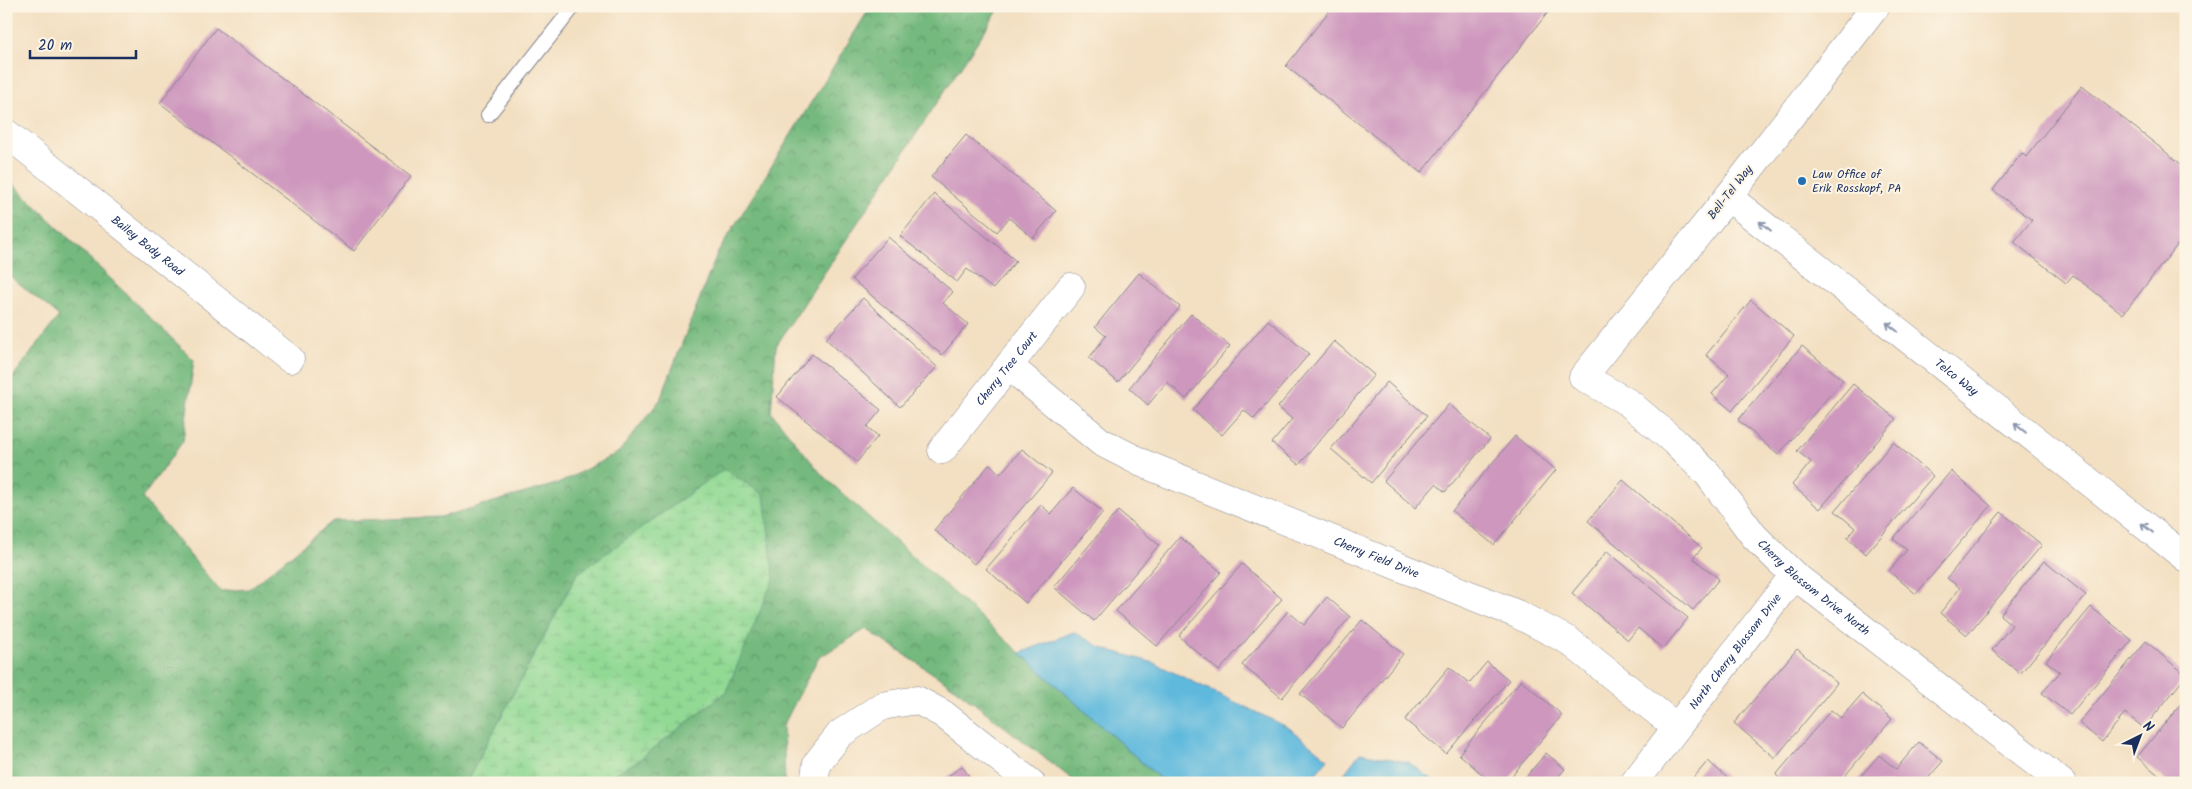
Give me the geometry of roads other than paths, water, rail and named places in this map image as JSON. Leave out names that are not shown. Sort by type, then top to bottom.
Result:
[{"type":"street","name":"Bell-Tel Way","points":[[1583,377],[1728,196],[1876,6]]},
{"type":"street","name":"Bailey Body Road","points":[[6,133],[290,359]]},
{"type":"street","name":"Telco Way","points":[[1728,196],[2186,558]]},
{"type":"street","name":"Cherry Tree Court","points":[[942,450],[1071,287]]},
{"type":"street","name":"Cherry Field Drive","points":[[1010,366],[1101,442],[1142,463],[1517,614],[1569,641],[1676,727]]},
{"type":"street","name":"Cherry Blossom Drive North","points":[[1583,377],[1629,403],[1676,443],[1706,473],[1754,536],[1794,575],[2062,783]]},
{"type":"street","name":"North Cherry Blossom Drive","points":[[1676,727],[1794,575]]},
{"type":"street","points":[[814,783],[817,763],[840,734],[882,706],[917,700],[943,714],[1031,783]]},
{"type":"street","points":[[1634,783],[1676,727]]},
{"type":"lane","points":[[488,115],[574,6]]},
{"type":"water","points":[[1074,632],[1102,648],[1154,663],[1289,728],[1328,759],[1308,783],[1165,783],[1020,653]]},
{"type":"water","points":[[1360,753],[1408,762],[1437,783],[1337,783]]},
{"type":"place","name":"Law Office of Erik Rosskopf, PA","points":[[1802,181]]}]
